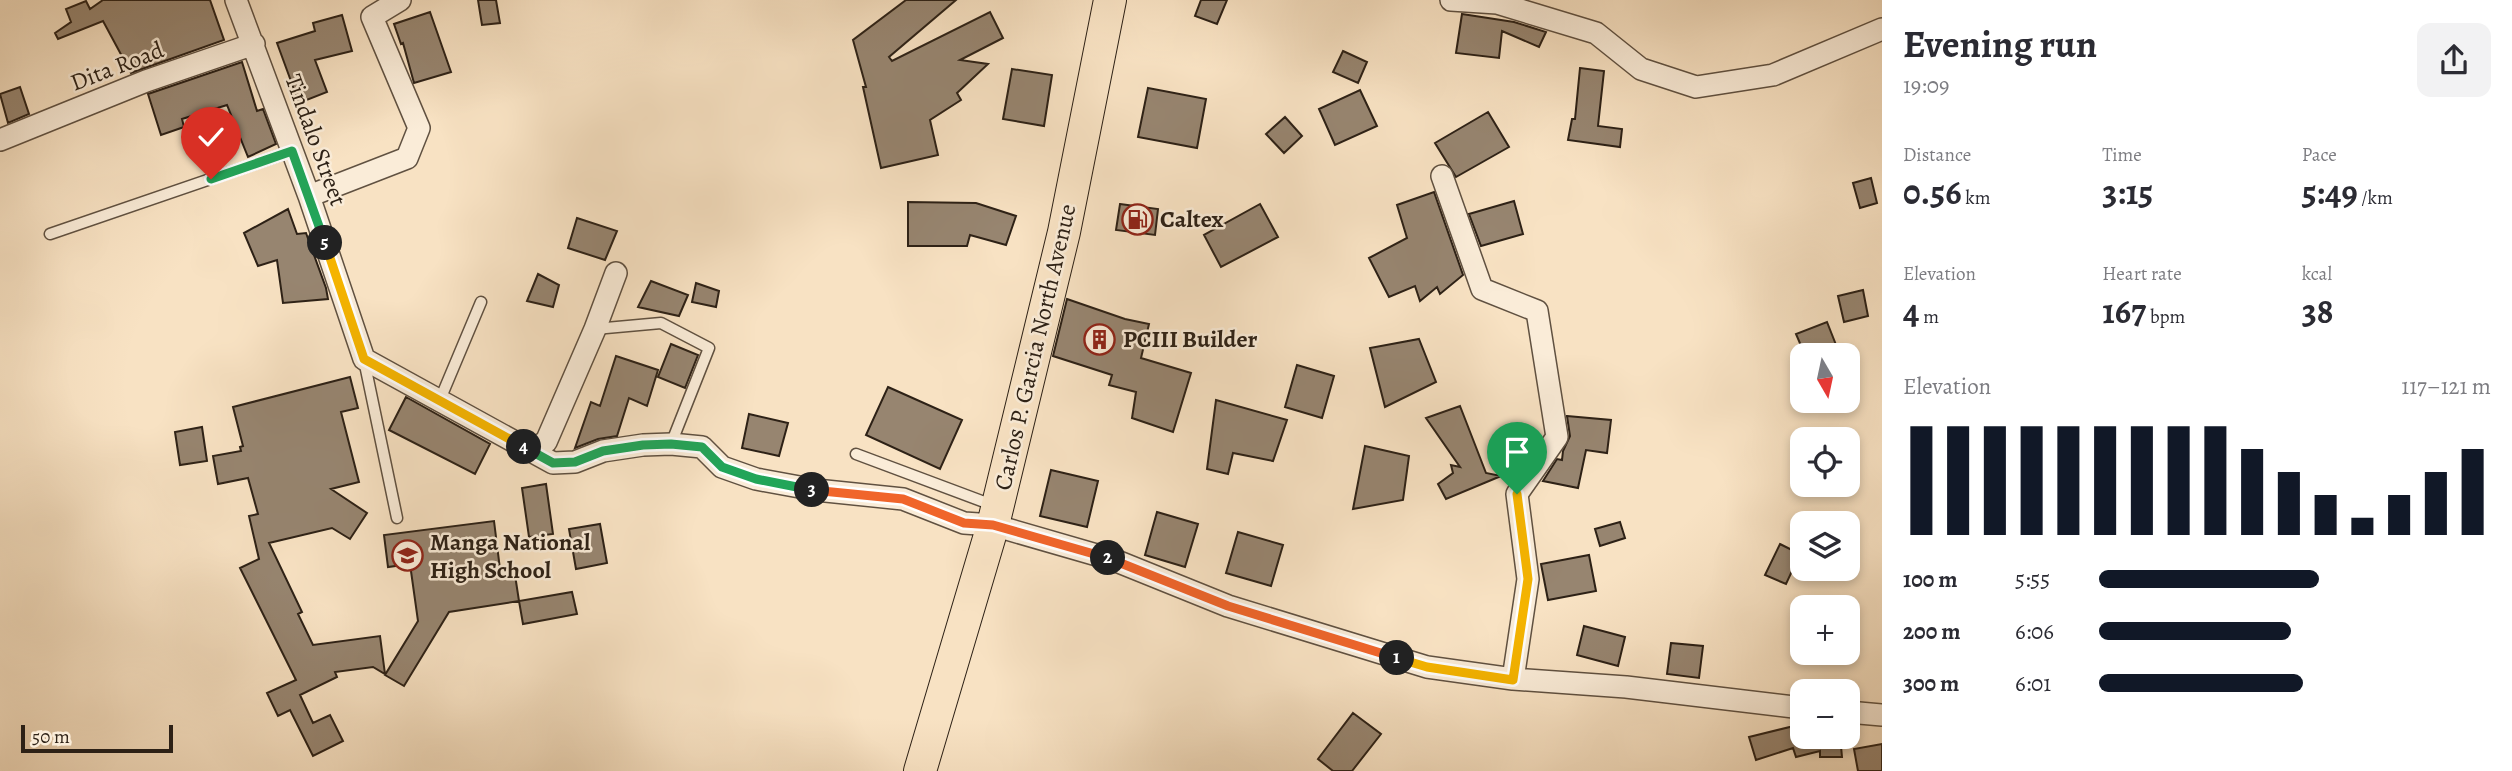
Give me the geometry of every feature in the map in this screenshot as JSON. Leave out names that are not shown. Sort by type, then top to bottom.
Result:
[{"type":"main road","name":"Carlos P. Garcia North Avenue","points":[[920,771],[995,516],[1063,232],[1110,0]]},
{"type":"street","name":"Tindalo Street","points":[[236,0],[309,196],[364,359]]},
{"type":"street","points":[[309,196],[407,158],[419,128],[372,17],[400,0]]},
{"type":"street","points":[[1451,0],[1497,3],[1596,33],[1641,69],[1696,88],[1773,75],[1882,29]]},
{"type":"street","name":"Dita Road","points":[[0,140],[146,81],[254,44]]},
{"type":"street","points":[[1442,176],[1482,289],[1537,311],[1557,437],[1517,494],[1528,579],[1513,680]]},
{"type":"street","points":[[529,450],[546,442],[616,273]]},
{"type":"street","points":[[364,359],[553,463],[575,462],[603,451],[643,445],[702,447],[722,467],[756,479],[816,490],[903,499],[964,523],[995,516],[1228,606],[1427,667],[1513,680],[1626,687],[1790,707]]},
{"type":"street","points":[[1860,713],[1882,715]]},
{"type":"lane","points":[[50,234],[292,151]]},
{"type":"lane","points":[[439,402],[481,302]]},
{"type":"lane","points":[[595,329],[661,323],[709,348],[671,444]]},
{"type":"lane","points":[[364,359],[397,518]]},
{"type":"lane","points":[[856,454],[995,516]]},
{"type":"building","points":[[103,0],[210,0],[224,40],[131,73],[103,21],[58,39],[55,33],[71,22],[66,9],[86,1],[90,9]]},
{"type":"building","points":[[478,0],[496,0],[500,23],[482,25]]},
{"type":"building","points":[[906,0],[956,0],[889,57],[892,61],[990,12],[1003,38],[960,60],[988,64],[957,93],[961,100],[930,120],[938,155],[881,168],[863,87],[866,87],[853,40]]},
{"type":"building","points":[[1201,0],[1227,0],[1217,24],[1195,16]]},
{"type":"building","points":[[430,12],[451,72],[414,83],[403,43],[401,44],[394,24]]},
{"type":"building","points":[[1462,14],[1514,22],[1546,32],[1539,47],[1502,31],[1499,58],[1456,53]]},
{"type":"building","points":[[342,15],[352,51],[315,60],[327,92],[299,103],[277,43],[315,31],[313,23]]},
{"type":"building","points":[[1343,51],[1367,62],[1358,83],[1333,72]]},
{"type":"building","points":[[242,62],[257,111],[263,109],[276,144],[248,157],[227,105],[182,119],[184,127],[161,135],[148,94]]},
{"type":"building","points":[[1580,68],[1604,71],[1598,126],[1622,129],[1620,147],[1568,140],[1572,119],[1575,119]]},
{"type":"building","points":[[1012,69],[1052,75],[1044,126],[1003,119]]},
{"type":"building","points":[[20,87],[29,114],[8,123],[0,94]]},
{"type":"building","points":[[1148,88],[1206,99],[1197,148],[1138,137]]},
{"type":"building","points":[[1360,90],[1377,126],[1335,145],[1319,109]]},
{"type":"building","points":[[1488,112],[1509,147],[1456,177],[1435,143]]},
{"type":"building","points":[[1285,117],[1302,136],[1284,153],[1266,134]]},
{"type":"building","points":[[1871,178],[1877,203],[1860,208],[1853,183]]},
{"type":"building","points":[[1434,192],[1463,275],[1440,294],[1437,287],[1420,301],[1415,286],[1389,297],[1369,258],[1407,238],[1397,205]]},
{"type":"building","points":[[1514,201],[1523,234],[1481,246],[1469,214]]},
{"type":"building","points":[[908,202],[976,203],[1016,216],[1006,245],[970,235],[967,246],[908,246]]},
{"type":"building","name":"Caltex","points":[[1120,204],[1158,209],[1155,235],[1116,230]]},
{"type":"building","points":[[1260,204],[1278,237],[1221,267],[1204,235]]},
{"type":"building","points":[[288,209],[297,234],[306,233],[328,299],[283,303],[277,260],[258,266],[244,233]]},
{"type":"building","points":[[577,218],[617,231],[605,260],[568,248]]},
{"type":"building","points":[[538,274],[559,285],[553,307],[527,301]]},
{"type":"building","points":[[651,281],[688,295],[679,316],[638,307]]},
{"type":"building","points":[[696,283],[719,291],[716,307],[692,302]]},
{"type":"building","points":[[1863,290],[1868,316],[1844,322],[1838,296]]},
{"type":"building","name":"PCIII Builder","points":[[1067,299],[1125,319],[1149,324],[1141,358],[1191,373],[1173,432],[1132,418],[1136,392],[1109,385],[1112,375],[1053,356]]},
{"type":"building","points":[[1827,322],[1835,343],[1800,343],[1796,334]]},
{"type":"building","points":[[1419,339],[1436,382],[1385,407],[1370,348]]},
{"type":"building","points":[[671,344],[698,355],[685,388],[658,377]]},
{"type":"building","points":[[616,356],[658,370],[647,406],[629,398],[617,436],[598,439],[575,448],[591,402],[600,406]]},
{"type":"building","points":[[1297,365],[1334,376],[1322,418],[1285,407]]},
{"type":"building","points":[[350,377],[358,408],[341,412],[359,482],[331,489],[367,513],[350,539],[332,528],[269,543],[302,612],[298,614],[313,645],[380,636],[385,674],[373,667],[335,672],[337,677],[300,695],[313,723],[330,715],[343,741],[313,756],[290,710],[278,716],[267,693],[296,680],[240,568],[259,559],[249,516],[258,514],[248,478],[218,484],[213,456],[241,451],[240,447],[243,446],[233,407]]},
{"type":"building","points":[[888,387],[962,420],[940,469],[866,435]]},
{"type":"building","points":[[406,397],[490,444],[475,474],[389,430]]},
{"type":"building","points":[[1216,400],[1287,420],[1273,461],[1233,453],[1228,474],[1207,469]]},
{"type":"building","points":[[1460,406],[1486,473],[1501,476],[1446,499],[1438,484],[1453,473],[1451,465],[1460,467],[1426,418]]},
{"type":"building","points":[[749,414],[788,423],[779,456],[742,448]]},
{"type":"building","points":[[1567,416],[1611,420],[1607,453],[1586,450],[1578,488],[1543,481],[1557,459],[1562,460],[1570,436]]},
{"type":"building","points":[[202,427],[207,461],[180,465],[175,432]]},
{"type":"building","points":[[1365,446],[1409,456],[1403,500],[1353,509]]},
{"type":"building","points":[[1051,470],[1098,481],[1087,527],[1040,516]]},
{"type":"building","points":[[546,484],[553,534],[529,537],[522,488]]},
{"type":"building","points":[[1157,512],[1198,524],[1185,567],[1145,555]]},
{"type":"building","points":[[494,521],[501,577],[515,575],[519,601],[449,612],[404,686],[385,675],[418,621],[410,564],[388,567],[384,535]]},
{"type":"building","points":[[1620,522],[1625,538],[1600,546],[1595,529]]},
{"type":"building","points":[[600,524],[607,563],[576,569],[569,529]]},
{"type":"building","points":[[1238,532],[1283,545],[1271,586],[1226,573]]},
{"type":"building","points":[[1780,544],[1790,549],[1790,575],[1786,584],[1765,575]]},
{"type":"building","points":[[1589,555],[1596,591],[1548,600],[1541,564]]},
{"type":"building","points":[[572,592],[577,614],[523,624],[519,601]]},
{"type":"building","points":[[1584,626],[1625,637],[1618,666],[1577,655]]},
{"type":"building","points":[[1671,643],[1703,646],[1699,678],[1667,674]]},
{"type":"building","points":[[1353,713],[1381,734],[1352,771],[1333,771],[1318,759]]},
{"type":"building","points":[[1790,727],[1790,749],[1756,760],[1749,737]]},
{"type":"building","points":[[1882,744],[1882,771],[1858,771],[1854,749]]},
{"type":"building","points":[[1793,749],[1841,749],[1842,757],[1820,757],[1820,751],[1796,757]]},
{"type":"place","name":"Caltex","points":[[1137,219]]},
{"type":"place","name":"PCIII Builder","points":[[1100,339]]},
{"type":"place","name":"Manga National High School","points":[[407,556]]},
{"type":"route","points":[[211,179],[292,151],[364,359],[553,463],[575,462],[603,451],[643,445],[702,447],[722,467],[756,479],[816,490],[903,499],[964,523],[993,525],[1114,560],[1228,606],[1427,667],[1513,680],[1528,579],[1517,494]]}]
